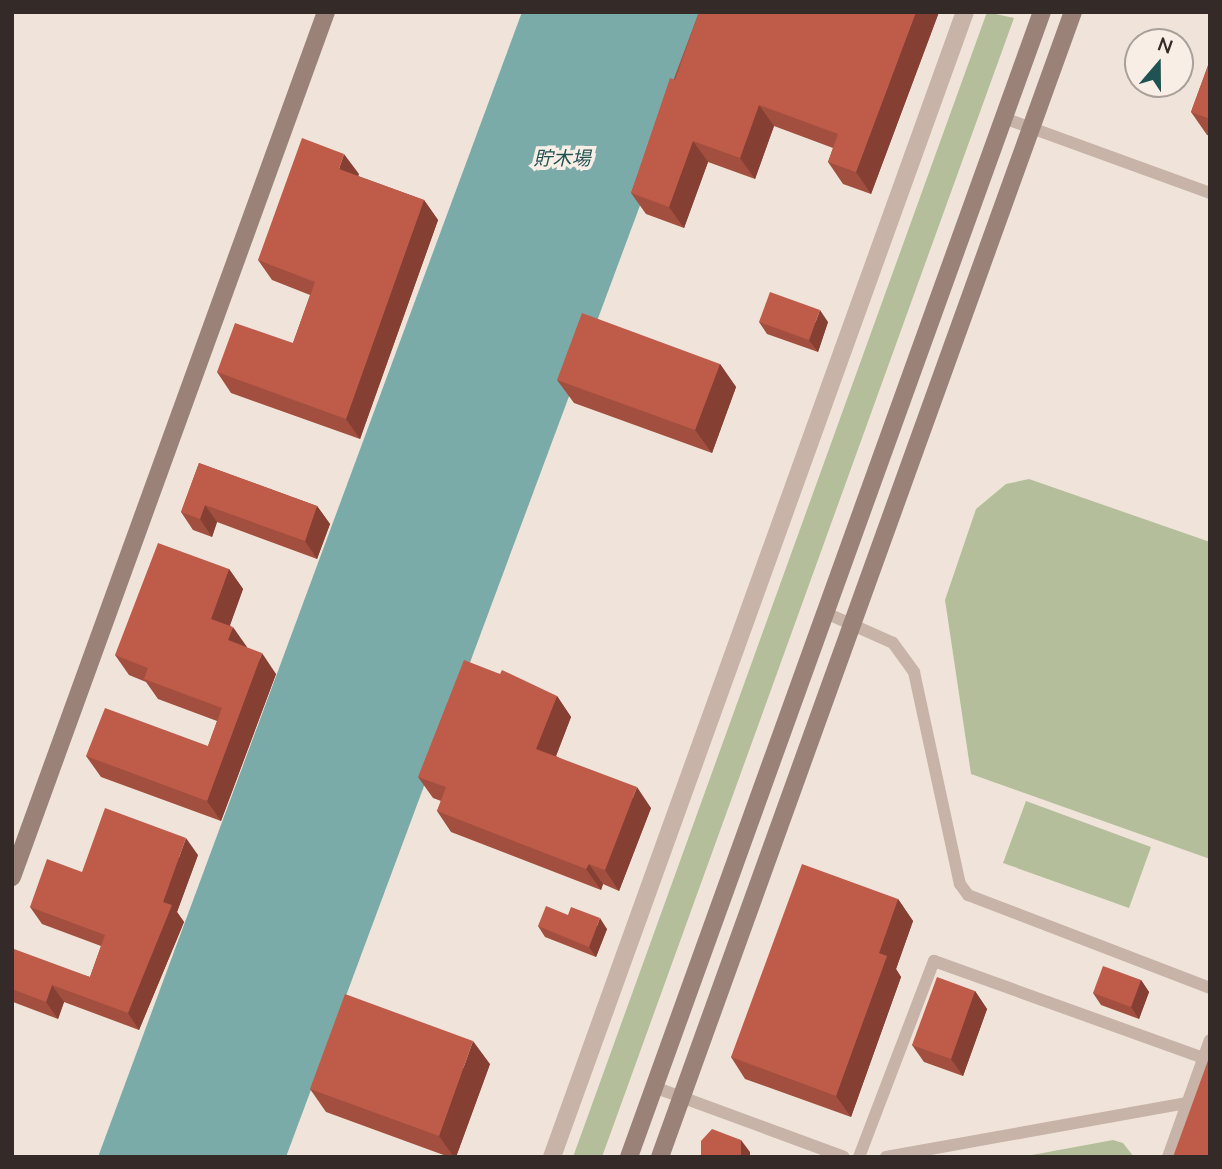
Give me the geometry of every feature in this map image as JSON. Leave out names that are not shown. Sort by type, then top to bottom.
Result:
[{"type":"street","points":[[12,877],[326,12]]},
{"type":"street","points":[[552,1157],[965,12]]},
{"type":"street","points":[[629,1157],[1042,12]]},
{"type":"street","points":[[660,1157],[855,626],[1073,12]]},
{"type":"lane","points":[[1004,118],[1210,193]]},
{"type":"lane","points":[[826,613],[893,643],[914,672],[960,884],[968,895],[1210,988]]},
{"type":"lane","points":[[859,1157],[934,961],[1203,1058]]},
{"type":"lane","points":[[1168,1157],[1210,1040]]},
{"type":"lane","points":[[654,1087],[844,1157]]},
{"type":"lane","points":[[886,1157],[1187,1103]]},
{"type":"green space","points":[[987,12],[1014,18],[602,1157],[573,1157]]},
{"type":"green space","points":[[1029,479],[1210,542],[1210,859],[971,774],[945,600],[976,509],[1006,484]]},
{"type":"green space","points":[[1026,801],[1151,847],[1129,908],[1003,863]]},
{"type":"green space","points":[[1113,1140],[1123,1143],[1134,1157],[1021,1157]]},
{"type":"water","name":"貯木場","points":[[522,12],[712,12],[286,1157],[98,1157]]},
{"type":"building","points":[[699,12],[916,12],[856,172],[828,162],[838,134],[759,105],[740,158],[693,141],[669,207],[631,193],[670,78],[675,80]]},
{"type":"building","points":[[1210,60],[1210,119],[1191,112]]},
{"type":"building","points":[[302,138],[344,154],[339,169],[424,200],[346,419],[217,372],[235,323],[293,343],[315,282],[258,260]]},
{"type":"building","points":[[770,292],[820,310],[809,340],[759,322]]},
{"type":"building","points":[[582,313],[720,364],[695,430],[557,380]]},
{"type":"building","points":[[199,463],[317,506],[305,541],[205,505],[200,519],[181,512]]},
{"type":"building","points":[[158,543],[229,569],[211,619],[233,627],[228,640],[262,653],[207,801],[86,756],[105,708],[208,746],[222,708],[144,679],[148,668],[115,655]]},
{"type":"building","points":[[464,660],[500,674],[502,670],[557,696],[536,749],[637,787],[605,870],[589,864],[586,869],[437,811],[446,787],[418,777]]},
{"type":"building","points":[[105,808],[186,838],[163,902],[172,905],[128,1013],[52,985],[46,1002],[12,989],[14,949],[90,977],[105,935],[30,907],[47,859],[82,872]]},
{"type":"building","points":[[802,864],[898,899],[879,953],[887,956],[836,1096],[731,1057]]},
{"type":"building","points":[[546,906],[568,915],[571,907],[600,918],[589,947],[538,926]]},
{"type":"building","points":[[1103,966],[1141,980],[1131,1007],[1093,993]]},
{"type":"building","points":[[937,977],[975,991],[951,1059],[912,1045]]},
{"type":"building","points":[[345,994],[473,1041],[439,1136],[310,1089]]},
{"type":"building","points":[[1210,1055],[1210,1157],[1173,1157]]},
{"type":"building","points":[[712,1129],[741,1140],[741,1157],[701,1157],[701,1141]]}]
